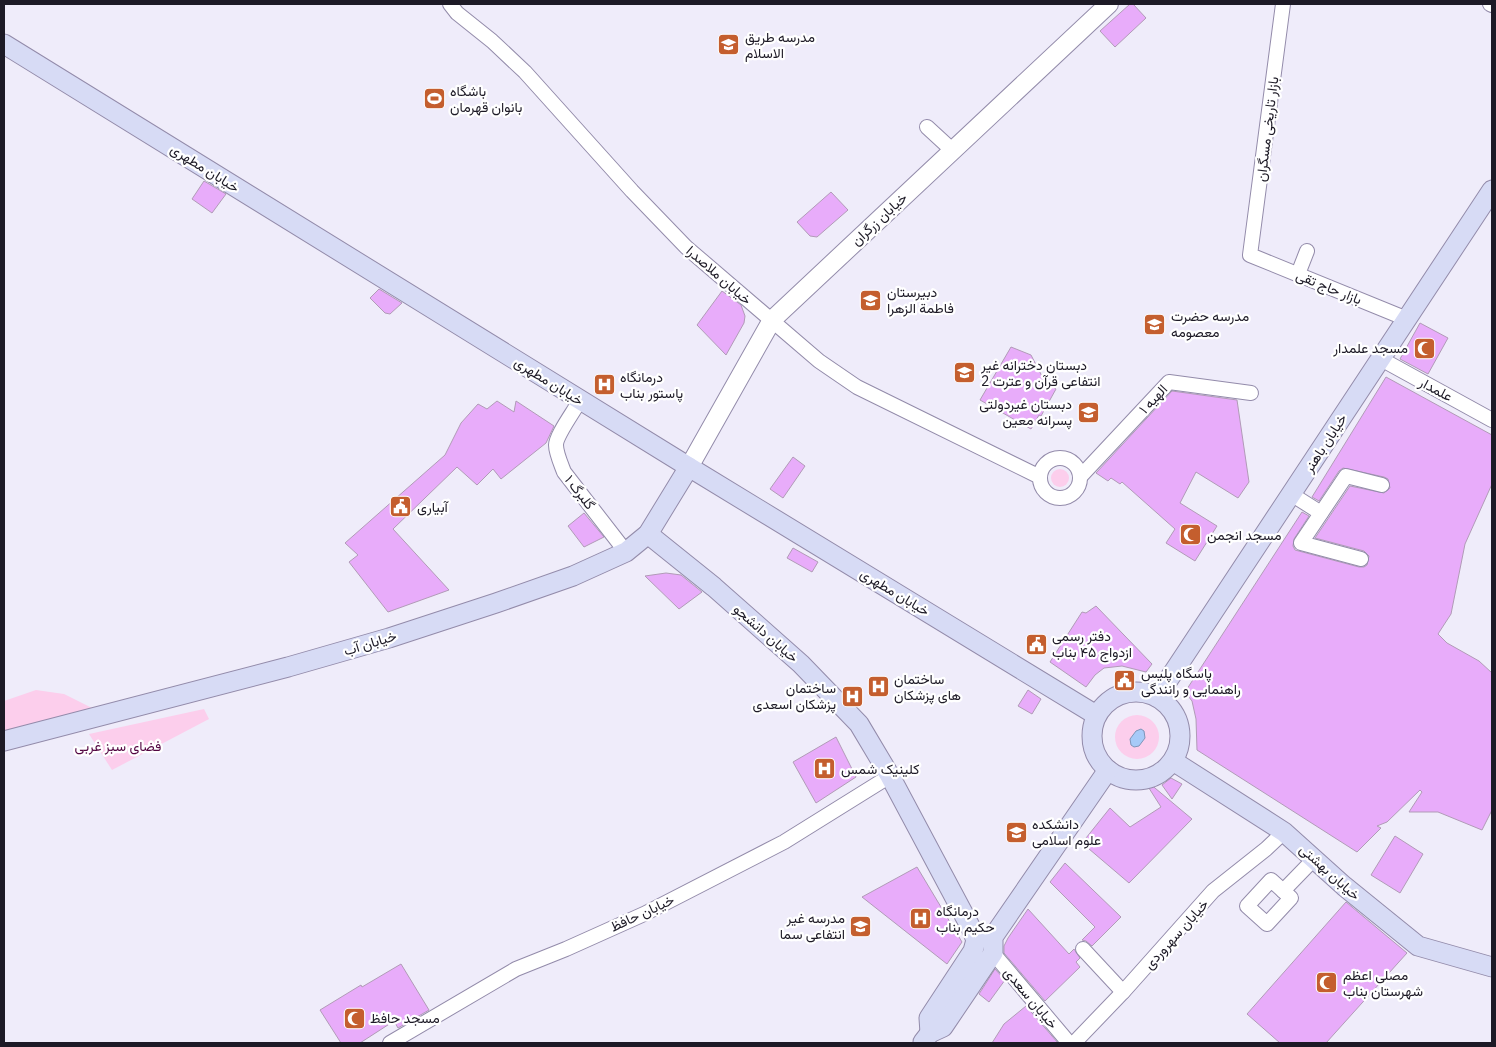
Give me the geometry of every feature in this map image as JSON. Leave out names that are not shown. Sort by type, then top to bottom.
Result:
[{"type":"main road","name":"خیابان مطهری","points":[[4,44],[689,467],[1096,715]]},
{"type":"main road","name":"خیابان باهنر","points":[[1157,697],[1492,190]]},
{"type":"main road","name":"خیابان آب","points":[[4,741],[279,670],[389,638],[573,576],[626,552],[648,534],[689,467]]},
{"type":"main road","name":"خیابان دانشجو","points":[[648,534],[714,587],[801,664],[860,724],[890,776],[976,940],[973,951],[929,1018],[931,1040]]},
{"type":"main road","points":[[1143,692],[1157,697],[1170,708],[1179,723],[1180,746],[1172,761],[1160,773],[1143,780],[1126,779],[1108,770],[1097,757],[1093,746],[1092,733],[1096,715],[1109,700],[1123,693],[1143,692]]},
{"type":"main road","points":[[1080,705],[1082,750],[1092,773],[1094,791]]},
{"type":"main road","name":"خیابان بهشتی","points":[[1172,761],[1284,832],[1344,886],[1418,946],[1492,967]]},
{"type":"main road","points":[[931,1040],[943,1027],[993,945],[1108,770]]},
{"type":"main road","points":[[971,928],[993,945]]},
{"type":"street","name":"خیابان ملاصدرا","points":[[450,4],[525,72],[632,191],[686,247],[819,362],[857,387],[1040,477]]},
{"type":"street","name":"خیابان زرگران","points":[[689,467],[772,320],[1109,4]]},
{"type":"street","name":"بازار تاریخی مسگران","points":[[1250,254],[1283,4]]},
{"type":"street","points":[[927,127],[952,150]]},
{"type":"street","points":[[1298,274],[1307,251]]},
{"type":"street","name":"بازار حاج تقی","points":[[1250,254],[1407,319]]},
{"type":"street","name":"علمدار","points":[[1381,359],[1492,420]]},
{"type":"street","name":"الهیه ۱","points":[[1080,476],[1169,382],[1251,393]]},
{"type":"street","name":"گلبرگ ۱","points":[[580,400],[558,436],[556,444],[564,472],[626,552]]},
{"type":"street","points":[[1062,458],[1072,462],[1079,471],[1080,476],[1076,490],[1072,494],[1061,498],[1049,495],[1044,490],[1040,477],[1050,461],[1062,458]]},
{"type":"street","points":[[1361,559],[1301,543],[1346,476],[1382,486]]},
{"type":"street","points":[[1291,494],[1321,513]]},
{"type":"street","name":"خیابان حافظ","points":[[390,1043],[516,969],[644,914],[784,842],[890,776]]},
{"type":"street","name":"خیابان سهروردی","points":[[1074,1043],[1123,992],[1213,892],[1284,832]]},
{"type":"street","points":[[1282,891],[1315,858]]},
{"type":"street","name":"خیابان سعدی","points":[[993,945],[1069,1043]]},
{"type":"street","points":[[1082,949],[1123,992]]},
{"type":"green space","points":[[1056,469],[1064,469],[1069,474],[1067,485],[1056,487],[1051,482],[1051,474]]},
{"type":"green space","points":[[36,690],[64,694],[92,708],[4,731],[4,701]]},
{"type":"green space","name":"فضای سبز غربی","points":[[204,709],[209,719],[112,770],[89,734]]},
{"type":"green space","points":[[1137,715],[1149,719],[1155,725],[1159,737],[1155,749],[1149,755],[1137,759],[1125,755],[1119,749],[1115,737],[1119,725],[1125,719]]},
{"type":"water","points":[[1141,729],[1144,731],[1145,738],[1139,746],[1134,747],[1131,745],[1130,739],[1136,731]]},
{"type":"building","points":[[1130,4],[1133,4],[1146,18],[1115,47],[1100,31]]},
{"type":"building","points":[[204,181],[226,194],[212,213],[192,199]]},
{"type":"building","points":[[831,192],[848,210],[817,237],[810,236],[797,222]]},
{"type":"building","points":[[379,289],[402,303],[390,314],[385,313],[370,298]]},
{"type":"building","points":[[722,291],[741,305],[745,316],[744,323],[726,355],[697,325]]},
{"type":"building","name":"مسجد علمدار","points":[[1420,323],[1448,338],[1428,374],[1400,359]]},
{"type":"building","points":[[1011,347],[1031,355],[1045,382],[1056,389],[1041,416],[1039,415],[1031,429],[980,400]]},
{"type":"building","points":[[1386,377],[1492,435],[1492,484],[1465,544],[1451,614],[1438,634],[1447,643],[1479,661],[1492,673],[1492,810],[1482,830],[1438,812],[1409,812],[1422,792],[1420,790],[1387,822],[1377,826],[1381,828],[1357,852],[1197,750],[1196,719],[1192,701],[1185,692],[1302,512],[1309,516],[1294,539],[1293,546],[1295,550],[1359,567],[1367,565],[1369,556],[1364,551],[1315,538],[1350,486],[1384,493],[1390,488],[1388,479],[1343,468],[1319,501],[1312,497]]},
{"type":"building","points":[[1172,391],[1237,400],[1249,482],[1238,498],[1196,472],[1180,503],[1217,526],[1195,561],[1166,543],[1175,529],[1122,482],[1120,484],[1111,478],[1108,481],[1096,473]]},
{"type":"building","name":"آبیاری","points":[[497,401],[514,412],[516,401],[554,426],[546,443],[501,479],[493,469],[477,485],[457,467],[393,529],[449,590],[388,612],[349,562],[358,555],[345,543],[445,455],[461,423],[478,404],[487,409]]},
{"type":"building","points":[[793,457],[805,466],[783,498],[770,489]]},
{"type":"building","points":[[584,513],[604,537],[584,547],[568,526]]},
{"type":"building","points":[[793,548],[818,562],[812,572],[787,558]]},
{"type":"building","points":[[666,573],[681,575],[702,592],[679,609],[645,576]]},
{"type":"building","points":[[1096,606],[1152,664],[1146,672],[1122,666],[1104,668],[1095,675],[1086,687],[1050,662],[1082,612],[1086,613]]},
{"type":"building","points":[[1028,690],[1041,699],[1032,714],[1018,706]]},
{"type":"building","name":"کلینیک شمس","points":[[836,737],[856,777],[816,803],[793,762]]},
{"type":"building","points":[[1171,778],[1182,784],[1172,799],[1162,785]]},
{"type":"building","points":[[1149,783],[1192,819],[1129,883],[1082,843],[1110,808],[1130,827],[1161,807],[1147,785]]},
{"type":"building","points":[[1395,836],[1423,854],[1400,893],[1371,875]]},
{"type":"building","points":[[1065,863],[1121,917],[1092,946],[1082,940],[1095,927],[1050,882]]},
{"type":"building","name":"درمانگاه حکیم بناب","points":[[917,867],[962,942],[947,964],[862,897]]},
{"type":"building","name":"مصلی اعظم شهرستان بناب","points":[[1346,902],[1407,953],[1326,1043],[1280,1043],[1247,1014]]},
{"type":"building","points":[[1028,909],[1069,954],[1074,949],[1080,958],[1076,962],[1080,967],[1045,1001],[1004,953],[1004,946],[1008,938]]},
{"type":"building","points":[[401,964],[429,1010],[398,1028],[394,1021],[360,1043],[341,1043],[320,1010]]},
{"type":"building","points":[[995,969],[1005,980],[989,1002],[979,994]]},
{"type":"building","points":[[1026,1006],[1058,1043],[992,1043],[1004,1024]]},
{"type":"place","name":"مدرسه طریق الاسلام","points":[[729,45]]},
{"type":"place","name":"باشگاه بانوان قهرمان","points":[[434,99]]},
{"type":"place","name":"دبیرستان فاطمة الزهرا","points":[[871,300]]},
{"type":"place","name":"مدرسه حضرت معصومه","points":[[1155,324]]},
{"type":"place","name":"مسجد علمدار","points":[[1424,348]]},
{"type":"place","name":"دبستان دخترانه غیر انتفاعی قرآن و عترت 2","points":[[965,373]]},
{"type":"place","name":"درمانگاه پاستور بناب","points":[[604,385]]},
{"type":"place","name":"دبستان غیردولتی پسرانه معین","points":[[1088,412]]},
{"type":"place","name":"آبیاری","points":[[401,507]]},
{"type":"place","name":"مسجد انجمن","points":[[1191,535]]},
{"type":"place","name":"دفتر رسمی ازدواج ۴۵ بناب","points":[[1036,644]]},
{"type":"place","name":"پاسگاه پلیس راهنمایی و رانندگی","points":[[1125,681]]},
{"type":"place","name":"ساختمان های پزشکان","points":[[878,687]]},
{"type":"place","name":"ساختمان پزشکان اسعدی","points":[[852,696]]},
{"type":"place","name":"کلینیک شمس","points":[[825,769]]},
{"type":"place","name":"دانشکده علوم اسلامی","points":[[1016,832]]},
{"type":"place","name":"درمانگاه حکیم بناب","points":[[920,919]]},
{"type":"place","name":"مدرسه غیر انتفاعی سما","points":[[861,926]]},
{"type":"place","name":"مصلی اعظم شهرستان بناب","points":[[1327,983]]},
{"type":"place","name":"مسجد حافظ","points":[[354,1018]]}]
